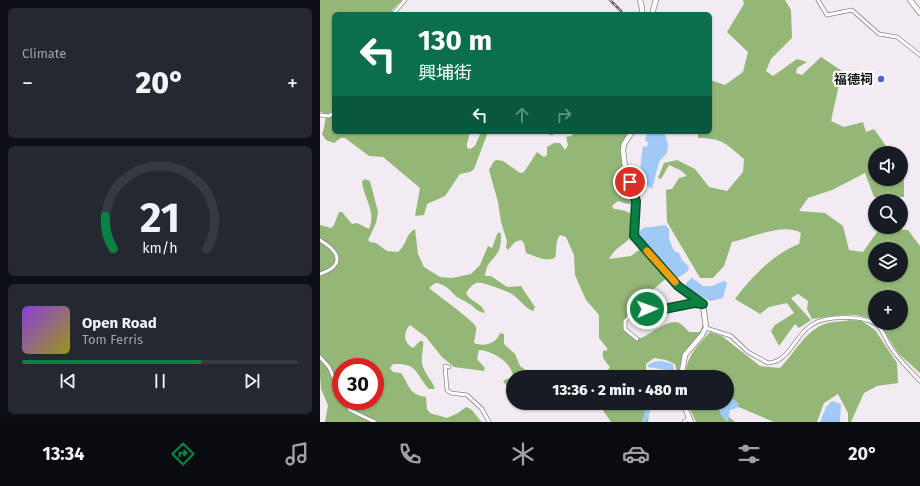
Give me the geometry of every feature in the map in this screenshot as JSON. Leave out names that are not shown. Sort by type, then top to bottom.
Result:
[{"type":"street","points":[[395,12],[405,0]]},
{"type":"street","points":[[640,0],[642,12]]},
{"type":"street","points":[[653,12],[656,0]]},
{"type":"street","points":[[818,0],[827,15],[844,10],[852,10],[879,34],[897,37],[920,55]]},
{"type":"street","points":[[910,0],[920,13]]},
{"type":"street","points":[[320,116],[329,116],[332,114]]},
{"type":"street","points":[[631,134],[624,144],[623,150],[625,167],[636,201],[634,236],[678,286],[703,304],[706,328],[685,355],[682,370]]},
{"type":"street","points":[[320,240],[332,247],[337,257],[333,269],[320,274]]},
{"type":"street","points":[[637,339],[625,330],[625,321],[631,315],[651,307],[659,310],[694,303],[703,304]]},
{"type":"street","points":[[706,328],[725,333],[762,361],[772,363],[791,350],[806,329],[815,323],[839,318],[857,317],[865,319],[879,327],[890,347],[920,381]]},
{"type":"street","points":[[320,357],[329,367],[332,374]]},
{"type":"street","points":[[449,367],[445,366],[447,390],[451,393],[468,395],[482,409],[489,422]]},
{"type":"street","points":[[350,410],[375,422]]},
{"type":"street","points":[[684,422],[690,420],[686,410]]},
{"type":"green space","points":[[320,0],[402,0],[392,10],[392,12],[332,12],[332,111],[328,114],[320,112]]},
{"type":"green space","points":[[743,0],[785,0],[791,10],[792,38],[771,59],[766,71],[773,76],[797,59],[807,62],[797,68],[796,73],[802,75],[821,57],[842,71],[831,121],[844,127],[863,122],[866,132],[874,129],[886,146],[868,146],[868,181],[865,173],[832,190],[808,198],[799,211],[825,213],[843,226],[849,250],[863,252],[868,245],[868,282],[908,282],[908,242],[870,242],[876,234],[908,234],[908,230],[920,246],[920,373],[899,354],[883,330],[908,330],[908,290],[868,290],[868,318],[852,315],[836,315],[812,319],[807,309],[808,301],[798,294],[791,298],[811,320],[799,328],[795,324],[779,346],[771,331],[775,325],[794,313],[787,303],[769,307],[760,314],[735,299],[755,275],[772,260],[781,253],[799,244],[801,233],[786,229],[777,230],[732,242],[724,266],[713,278],[700,278],[667,222],[666,190],[672,189],[679,178],[687,176],[680,170],[669,165],[661,179],[658,178],[664,163],[677,160],[695,169],[709,187],[727,191],[743,172],[744,159],[733,149],[724,143],[713,139],[698,138],[698,134],[712,134],[712,81],[725,85],[743,72],[748,52],[727,32],[744,4]]},
{"type":"green space","points":[[332,114],[332,134],[470,134],[467,148],[470,149],[475,146],[480,134],[487,134],[474,169],[470,172],[460,174],[445,196],[427,204],[424,215],[415,216],[420,188],[383,157],[369,156],[345,138],[341,138],[334,143],[326,140],[322,134],[326,117]]},
{"type":"green space","points":[[573,134],[628,134],[621,144],[622,165],[624,179],[634,198],[634,203],[628,204],[618,201],[612,206],[614,209],[626,211],[631,215],[633,219],[633,235],[615,251],[609,259],[631,256],[639,250],[644,250],[668,277],[636,306],[627,320],[624,329],[631,336],[641,338],[665,325],[675,322],[679,323],[689,332],[700,332],[703,324],[700,308],[703,304],[706,307],[709,327],[706,333],[698,339],[686,355],[681,370],[676,370],[675,364],[666,360],[654,358],[646,364],[646,370],[608,370],[610,367],[603,355],[604,350],[607,351],[607,348],[599,338],[599,315],[586,300],[575,275],[574,255],[566,237],[560,235],[558,237],[555,258],[551,259],[540,258],[526,253],[524,243],[521,240],[515,242],[508,250],[506,247],[507,241],[489,170],[494,161],[497,160],[503,161],[520,173],[524,172],[537,152],[544,157],[547,155],[547,147],[554,143],[560,143],[565,150],[568,145],[566,137]]},
{"type":"green space","points":[[365,179],[370,181],[378,212],[376,223],[368,240],[376,243],[387,251],[398,252],[410,233],[415,229],[418,254],[424,267],[440,277],[452,278],[471,274],[480,265],[488,246],[492,248],[497,234],[499,232],[501,234],[501,244],[499,250],[487,267],[485,276],[491,276],[507,287],[521,286],[535,307],[533,311],[526,307],[512,294],[483,283],[474,284],[466,293],[481,306],[485,313],[457,297],[442,285],[435,283],[429,288],[462,313],[476,327],[474,343],[482,345],[489,344],[496,340],[500,333],[504,334],[504,344],[515,354],[520,366],[526,370],[511,370],[500,358],[479,350],[477,359],[485,368],[484,371],[454,367],[442,357],[426,337],[410,325],[405,334],[407,343],[413,348],[420,341],[423,341],[422,363],[435,389],[429,389],[415,370],[407,365],[393,364],[390,368],[393,372],[401,373],[413,392],[420,396],[426,397],[427,409],[430,413],[447,418],[466,407],[473,411],[482,422],[325,422],[328,405],[321,389],[320,376],[320,225],[331,228],[334,225],[339,212],[342,212],[352,224],[357,223],[369,229],[371,222],[371,210],[362,181]]},
{"type":"green space","points":[[870,186],[904,186],[904,194],[873,194]]},
{"type":"green space","points":[[850,320],[862,321],[868,325],[868,330],[875,330],[897,363],[898,383],[877,386],[864,393],[851,422],[848,422],[848,413],[838,394],[824,403],[817,422],[774,422],[734,405],[734,370],[686,370],[693,352],[710,332],[722,336],[760,366],[780,368],[809,334],[822,325]]},
{"type":"green space","points":[[603,410],[649,410],[648,422],[611,422]]},
{"type":"green space","points":[[690,410],[723,410],[722,411],[735,422],[696,422]]},
{"type":"water","points":[[647,134],[665,134],[668,144],[667,153],[659,162],[652,189],[644,181],[641,170],[643,146],[647,147],[648,142],[645,141]]},
{"type":"water","points":[[665,225],[669,229],[669,239],[674,251],[679,253],[682,260],[689,267],[688,271],[676,279],[639,238],[639,232],[643,228]]},
{"type":"water","points":[[692,278],[703,286],[712,286],[724,281],[727,283],[723,298],[710,301],[686,288],[686,283]]},
{"type":"water","points":[[661,361],[673,364],[674,370],[648,367],[648,365],[653,362]]},
{"type":"water","points":[[734,399],[739,404],[737,408],[734,409]]},
{"type":"water","points":[[832,401],[841,404],[840,422],[820,422],[826,407]]},
{"type":"water","points":[[730,410],[728,422],[722,416],[720,411]]},
{"type":"waterway","points":[[644,422],[648,410]]},
{"type":"railway","points":[[610,0],[621,11]]},
{"type":"slow traffic","points":[[647,251],[670,274],[675,282]]},
{"type":"place","name":"福德祠","points":[[881,79]]},
{"type":"route","points":[[630,182],[636,201],[634,236],[636,240],[670,274],[678,286],[687,294],[703,304],[694,303],[659,310],[651,307],[647,309]]}]
